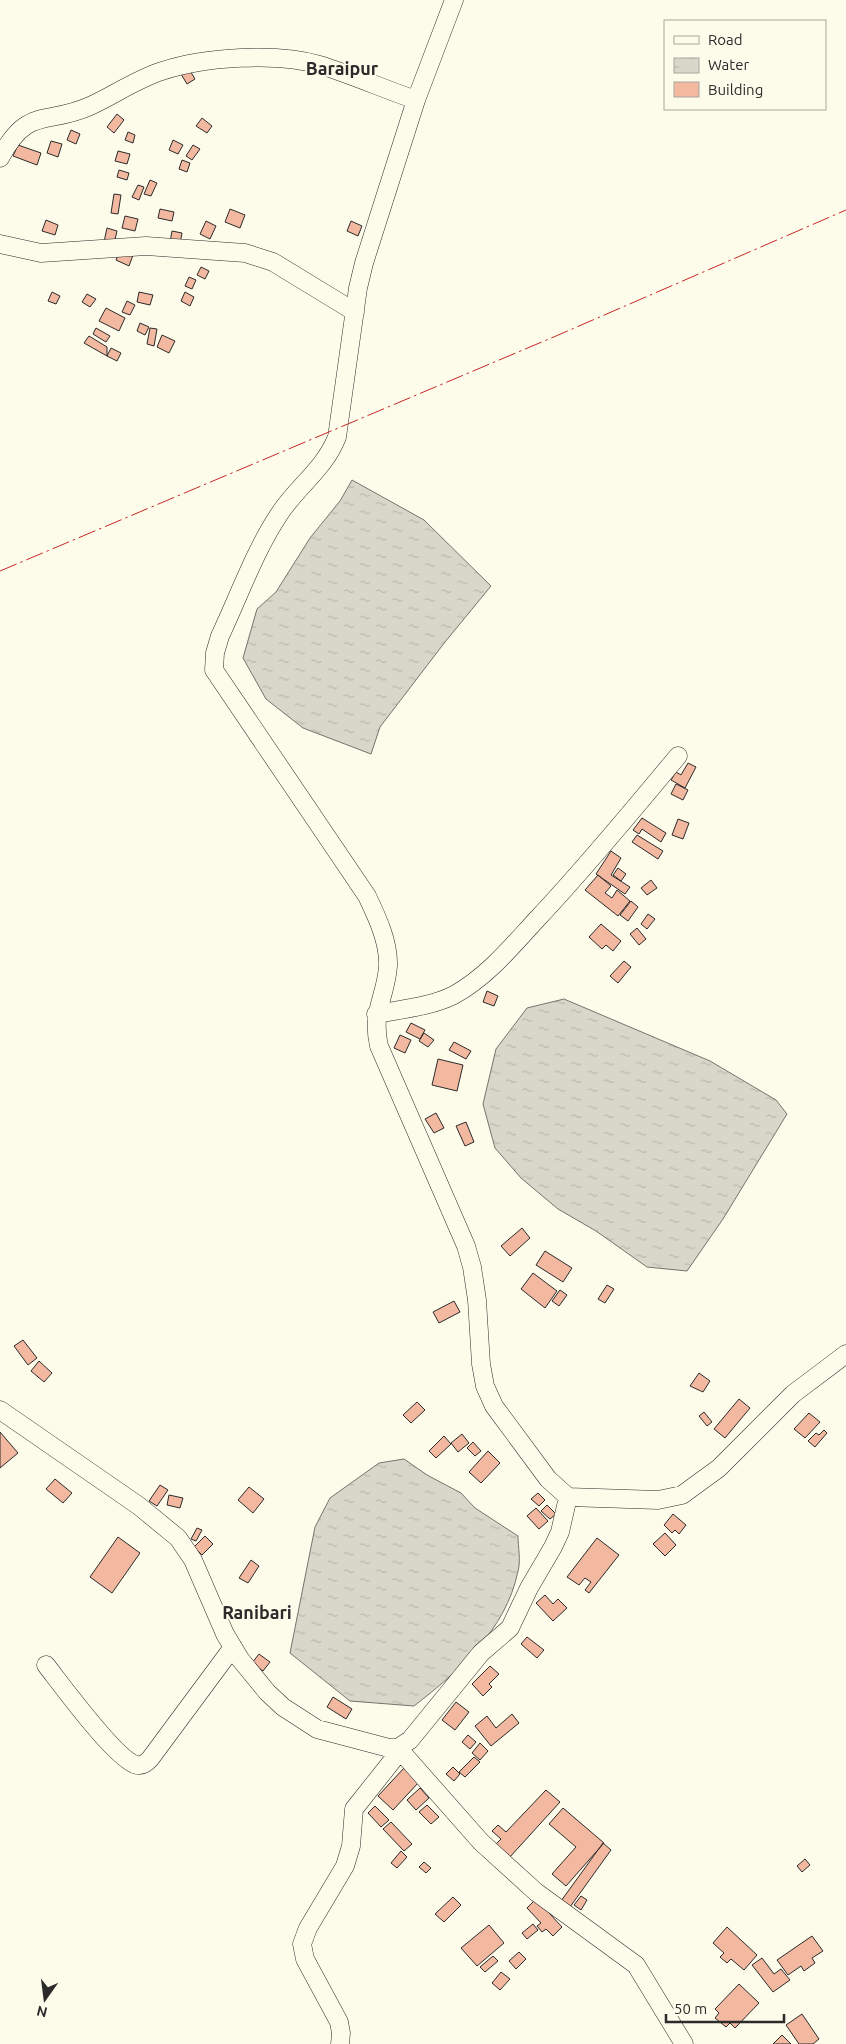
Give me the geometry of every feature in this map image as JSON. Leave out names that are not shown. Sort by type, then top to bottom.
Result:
[{"type":"street","points":[[454,0],[416,100],[364,263],[354,312],[337,437],[332,450],[280,512],[267,534],[220,636],[215,653],[214,670],[367,896],[379,923],[387,957],[387,973],[376,1014],[375,1030],[379,1046],[466,1246],[472,1267],[477,1300],[485,1386],[494,1406],[555,1487],[568,1497],[658,1500],[682,1494],[719,1468],[793,1394],[846,1354]]},
{"type":"street","points":[[0,158],[15,134],[31,121],[81,110],[162,71],[200,62],[280,57],[319,64],[416,100]]},
{"type":"street","points":[[0,244],[41,253],[146,246],[245,253],[273,262],[354,312]]},
{"type":"street","points":[[376,1014],[426,1005],[452,996],[478,979],[566,889],[678,756]]},
{"type":"street","points":[[0,1410],[139,1506],[178,1538],[193,1560],[225,1634],[267,1692],[300,1720],[317,1729],[376,1746],[399,1749],[481,1842],[536,1892],[636,1965],[684,2044]]},
{"type":"street","points":[[340,2044],[339,2022],[304,1959],[302,1944],[308,1928],[345,1866],[351,1846],[354,1810],[399,1749],[423,1727],[481,1653],[510,1628],[529,1588],[554,1547],[560,1532],[568,1497]]},
{"type":"street","points":[[46,1665],[98,1731],[127,1759],[136,1765],[141,1765],[150,1759],[233,1647]]},
{"type":"water","points":[[352,480],[424,520],[491,586],[445,642],[380,727],[371,754],[303,728],[266,699],[243,658],[257,609],[276,592],[310,538],[340,501]]},
{"type":"water","points":[[564,999],[710,1061],[776,1100],[787,1114],[723,1219],[687,1271],[647,1267],[596,1231],[558,1209],[521,1178],[495,1148],[483,1104],[496,1049],[527,1008]]},
{"type":"water","points":[[404,1459],[427,1475],[461,1493],[475,1508],[518,1536],[519,1567],[512,1592],[492,1630],[464,1663],[414,1706],[350,1701],[290,1653],[315,1527],[330,1498],[379,1463]]},
{"type":"building","points":[[189,69],[195,79],[187,84],[181,74]]},
{"type":"building","points":[[117,114],[124,120],[114,133],[107,127]]},
{"type":"building","points":[[202,118],[212,126],[207,133],[196,126]]},
{"type":"building","points":[[71,130],[80,134],[76,144],[67,140]]},
{"type":"building","points":[[128,132],[135,135],[133,143],[125,140]]},
{"type":"building","points":[[173,140],[183,145],[178,154],[169,150]]},
{"type":"building","points":[[51,141],[62,144],[58,157],[47,153]]},
{"type":"building","points":[[18,145],[41,153],[37,165],[13,156]]},
{"type":"building","points":[[193,145],[200,149],[192,160],[186,156]]},
{"type":"building","points":[[118,151],[130,154],[127,164],[115,161]]},
{"type":"building","points":[[182,160],[190,163],[187,172],[179,169]]},
{"type":"building","points":[[119,170],[129,173],[127,180],[117,177]]},
{"type":"building","points":[[150,180],[157,183],[151,196],[144,194]]},
{"type":"building","points":[[138,185],[144,187],[139,200],[132,197]]},
{"type":"building","points":[[114,194],[121,195],[118,214],[111,213]]},
{"type":"building","points":[[160,209],[174,212],[172,221],[158,218]]},
{"type":"building","points":[[230,209],[245,215],[240,228],[225,222]]},
{"type":"building","points":[[125,216],[138,219],[135,231],[122,228]]},
{"type":"building","points":[[46,220],[58,225],[55,235],[42,231]]},
{"type":"building","points":[[206,221],[216,226],[210,239],[200,234]]},
{"type":"building","points":[[351,221],[362,226],[358,236],[347,231]]},
{"type":"building","points":[[107,228],[117,231],[114,244],[104,242]]},
{"type":"building","points":[[172,231],[182,233],[180,244],[170,242]]},
{"type":"building","points":[[120,250],[133,255],[129,266],[116,260]]},
{"type":"building","points":[[201,267],[209,271],[205,279],[197,275]]},
{"type":"building","points":[[189,277],[196,280],[192,289],[185,286]]},
{"type":"building","points":[[52,292],[60,296],[56,304],[48,301]]},
{"type":"building","points":[[139,292],[153,295],[150,305],[137,302]]},
{"type":"building","points":[[185,292],[194,297],[190,306],[181,301]]},
{"type":"building","points":[[87,294],[96,299],[90,307],[82,302]]},
{"type":"building","points":[[127,301],[135,305],[130,315],[122,312]]},
{"type":"building","points":[[106,308],[125,318],[119,331],[99,321]]},
{"type":"building","points":[[140,323],[149,327],[145,335],[137,331]]},
{"type":"building","points":[[96,328],[110,336],[106,342],[93,334]]},
{"type":"building","points":[[150,328],[157,329],[154,346],[147,344]]},
{"type":"building","points":[[162,335],[175,341],[169,353],[157,347]]},
{"type":"building","points":[[89,336],[107,347],[107,356],[84,343]]},
{"type":"building","points":[[111,348],[121,353],[117,361],[107,356]]},
{"type":"building","points":[[688,763],[696,767],[685,788],[671,780],[676,772],[681,775]]},
{"type":"building","points":[[676,784],[688,790],[683,800],[671,794]]},
{"type":"building","points":[[642,818],[666,833],[661,842],[642,829],[639,834],[633,830]]},
{"type":"building","points":[[678,819],[689,823],[683,839],[672,835]]},
{"type":"building","points":[[637,835],[663,851],[658,859],[632,842]]},
{"type":"building","points":[[611,851],[621,858],[611,875],[630,887],[625,894],[596,874]]},
{"type":"building","points":[[618,868],[626,874],[621,881],[613,875]]},
{"type":"building","points":[[598,875],[611,886],[605,893],[612,898],[617,890],[630,901],[618,916],[585,890]]},
{"type":"building","points":[[651,880],[657,888],[647,895],[641,888]]},
{"type":"building","points":[[631,901],[638,907],[628,921],[620,915]]},
{"type":"building","points":[[648,914],[655,919],[647,929],[641,924]]},
{"type":"building","points":[[601,924],[621,941],[613,951],[606,945],[602,949],[589,937]]},
{"type":"building","points":[[637,928],[646,939],[639,945],[630,934]]},
{"type":"building","points":[[624,961],[631,967],[618,983],[610,976]]},
{"type":"building","points":[[487,991],[498,996],[494,1006],[483,1002]]},
{"type":"building","points":[[411,1023],[425,1030],[420,1039],[406,1032]]},
{"type":"building","points":[[424,1033],[434,1040],[428,1047],[419,1041]]},
{"type":"building","points":[[400,1035],[411,1040],[405,1053],[394,1048]]},
{"type":"building","points":[[454,1042],[471,1051],[466,1059],[449,1050]]},
{"type":"building","points":[[438,1059],[463,1065],[457,1091],[432,1085]]},
{"type":"building","points":[[436,1113],[444,1128],[434,1133],[425,1119]]},
{"type":"building","points":[[466,1122],[474,1142],[465,1146],[456,1126]]},
{"type":"building","points":[[522,1228],[530,1238],[510,1256],[501,1246]]},
{"type":"building","points":[[545,1251],[572,1268],[563,1282],[536,1265]]},
{"type":"building","points":[[533,1273],[557,1291],[545,1308],[521,1289]]},
{"type":"building","points":[[607,1285],[614,1289],[605,1303],[598,1299]]},
{"type":"building","points":[[560,1290],[567,1295],[559,1306],[552,1301]]},
{"type":"building","points":[[454,1301],[460,1312],[439,1323],[433,1312]]},
{"type":"building","points":[[23,1340],[37,1358],[28,1365],[14,1346]]},
{"type":"building","points":[[39,1361],[52,1373],[44,1382],[31,1371]]},
{"type":"building","points":[[699,1373],[710,1381],[703,1392],[690,1386]]},
{"type":"building","points":[[739,1399],[750,1408],[725,1438],[714,1429]]},
{"type":"building","points":[[417,1402],[425,1410],[411,1423],[403,1415]]},
{"type":"building","points":[[704,1412],[712,1422],[707,1426],[699,1416]]},
{"type":"building","points":[[809,1413],[820,1422],[805,1438],[794,1429]]},
{"type":"building","points":[[824,1430],[827,1433],[815,1447],[808,1441],[816,1433],[819,1435]]},
{"type":"building","points":[[0,1432],[18,1453],[0,1468]]},
{"type":"building","points":[[462,1434],[469,1443],[458,1452],[451,1443]]},
{"type":"building","points":[[444,1436],[451,1444],[436,1458],[429,1451]]},
{"type":"building","points":[[473,1442],[481,1451],[475,1456],[467,1448]]},
{"type":"building","points":[[488,1451],[500,1463],[481,1483],[469,1472]]},
{"type":"building","points":[[55,1479],[72,1493],[63,1503],[46,1489]]},
{"type":"building","points":[[160,1485],[168,1490],[157,1506],[149,1501]]},
{"type":"building","points":[[249,1487],[264,1499],[253,1513],[238,1500]]},
{"type":"building","points":[[538,1493],[545,1500],[539,1506],[531,1499]]},
{"type":"building","points":[[169,1495],[183,1498],[180,1508],[167,1505]]},
{"type":"building","points":[[547,1505],[556,1514],[550,1519],[541,1511]]},
{"type":"building","points":[[536,1508],[548,1521],[539,1529],[527,1516]]},
{"type":"building","points":[[673,1514],[686,1525],[679,1534],[675,1530],[672,1533],[664,1525]]},
{"type":"building","points":[[197,1528],[202,1530],[196,1541],[191,1539]]},
{"type":"building","points":[[665,1533],[676,1545],[665,1556],[653,1544]]},
{"type":"building","points":[[205,1536],[213,1544],[202,1555],[194,1547]]},
{"type":"building","points":[[118,1537],[140,1553],[112,1593],[90,1577]]},
{"type":"building","points":[[597,1538],[619,1555],[589,1593],[585,1590],[591,1582],[585,1578],[579,1585],[567,1577]]},
{"type":"building","points":[[251,1560],[259,1566],[248,1583],[239,1578]]},
{"type":"building","points":[[545,1595],[553,1604],[558,1599],[567,1608],[553,1621],[536,1603]]},
{"type":"building","points":[[527,1637],[544,1650],[537,1658],[521,1644]]},
{"type":"building","points":[[259,1654],[270,1662],[263,1671],[252,1663]]},
{"type":"building","points":[[490,1666],[499,1674],[489,1684],[492,1687],[483,1696],[472,1684]]},
{"type":"building","points":[[333,1697],[352,1709],[346,1719],[327,1707]]},
{"type":"building","points":[[456,1702],[469,1712],[455,1730],[442,1720]]},
{"type":"building","points":[[512,1714],[519,1723],[491,1746],[475,1726],[487,1716],[496,1728]]},
{"type":"building","points":[[468,1735],[476,1742],[470,1749],[462,1742]]},
{"type":"building","points":[[480,1743],[488,1751],[480,1760],[472,1753]]},
{"type":"building","points":[[474,1757],[480,1762],[465,1777],[459,1772]]},
{"type":"building","points":[[453,1767],[460,1774],[454,1781],[446,1774]]},
{"type":"building","points":[[404,1768],[419,1782],[393,1810],[378,1796]]},
{"type":"building","points":[[420,1788],[429,1798],[416,1810],[407,1800]]},
{"type":"building","points":[[546,1790],[560,1802],[509,1858],[495,1845],[501,1839],[492,1831],[498,1825],[506,1832]]},
{"type":"building","points":[[427,1805],[439,1817],[431,1824],[419,1812]]},
{"type":"building","points":[[375,1806],[389,1820],[381,1827],[368,1813]]},
{"type":"building","points":[[563,1808],[604,1843],[566,1886],[552,1874],[576,1847],[549,1824]]},
{"type":"building","points":[[391,1822],[412,1844],[404,1851],[383,1829]]},
{"type":"building","points":[[603,1843],[611,1850],[570,1907],[561,1901]]},
{"type":"building","points":[[401,1851],[407,1857],[397,1868],[391,1863]]},
{"type":"building","points":[[805,1859],[810,1865],[802,1872],[797,1866]]},
{"type":"building","points":[[424,1862],[431,1868],[426,1873],[419,1867]]},
{"type":"building","points":[[581,1896],[587,1900],[581,1910],[574,1905]]},
{"type":"building","points":[[453,1897],[461,1905],[444,1922],[435,1914]]},
{"type":"building","points":[[536,1899],[562,1927],[553,1936],[546,1929],[542,1932],[537,1926],[541,1923],[527,1908]]},
{"type":"building","points":[[533,1924],[538,1930],[527,1939],[522,1933]]},
{"type":"building","points":[[489,1925],[504,1943],[477,1966],[461,1948]]},
{"type":"building","points":[[727,1927],[757,1955],[744,1970],[731,1959],[727,1963],[720,1957],[724,1953],[713,1943]]},
{"type":"building","points":[[812,1936],[823,1951],[812,1958],[815,1963],[804,1971],[801,1966],[788,1975],[777,1960]]},
{"type":"building","points":[[519,1952],[526,1959],[516,1969],[509,1961]]},
{"type":"building","points":[[493,1956],[498,1961],[485,1972],[480,1967]]},
{"type":"building","points":[[762,1958],[774,1974],[781,1969],[790,1980],[773,1992],[752,1965]]},
{"type":"building","points":[[501,1972],[510,1979],[500,1990],[492,1983]]},
{"type":"building","points":[[739,1984],[759,2003],[735,2028],[730,2023],[726,2027],[715,2018],[719,2013],[715,2009]]},
{"type":"building","points":[[802,2014],[819,2039],[813,2044],[799,2044],[786,2025]]},
{"type":"building","points":[[782,2035],[791,2044],[773,2044]]},
{"type":"power","points":[[0,571],[556,336],[846,210]]},
{"type":"district","name":"Baraipur","points":[[342,69]]},
{"type":"district","name":"Ranibari","points":[[257,1613]]}]
